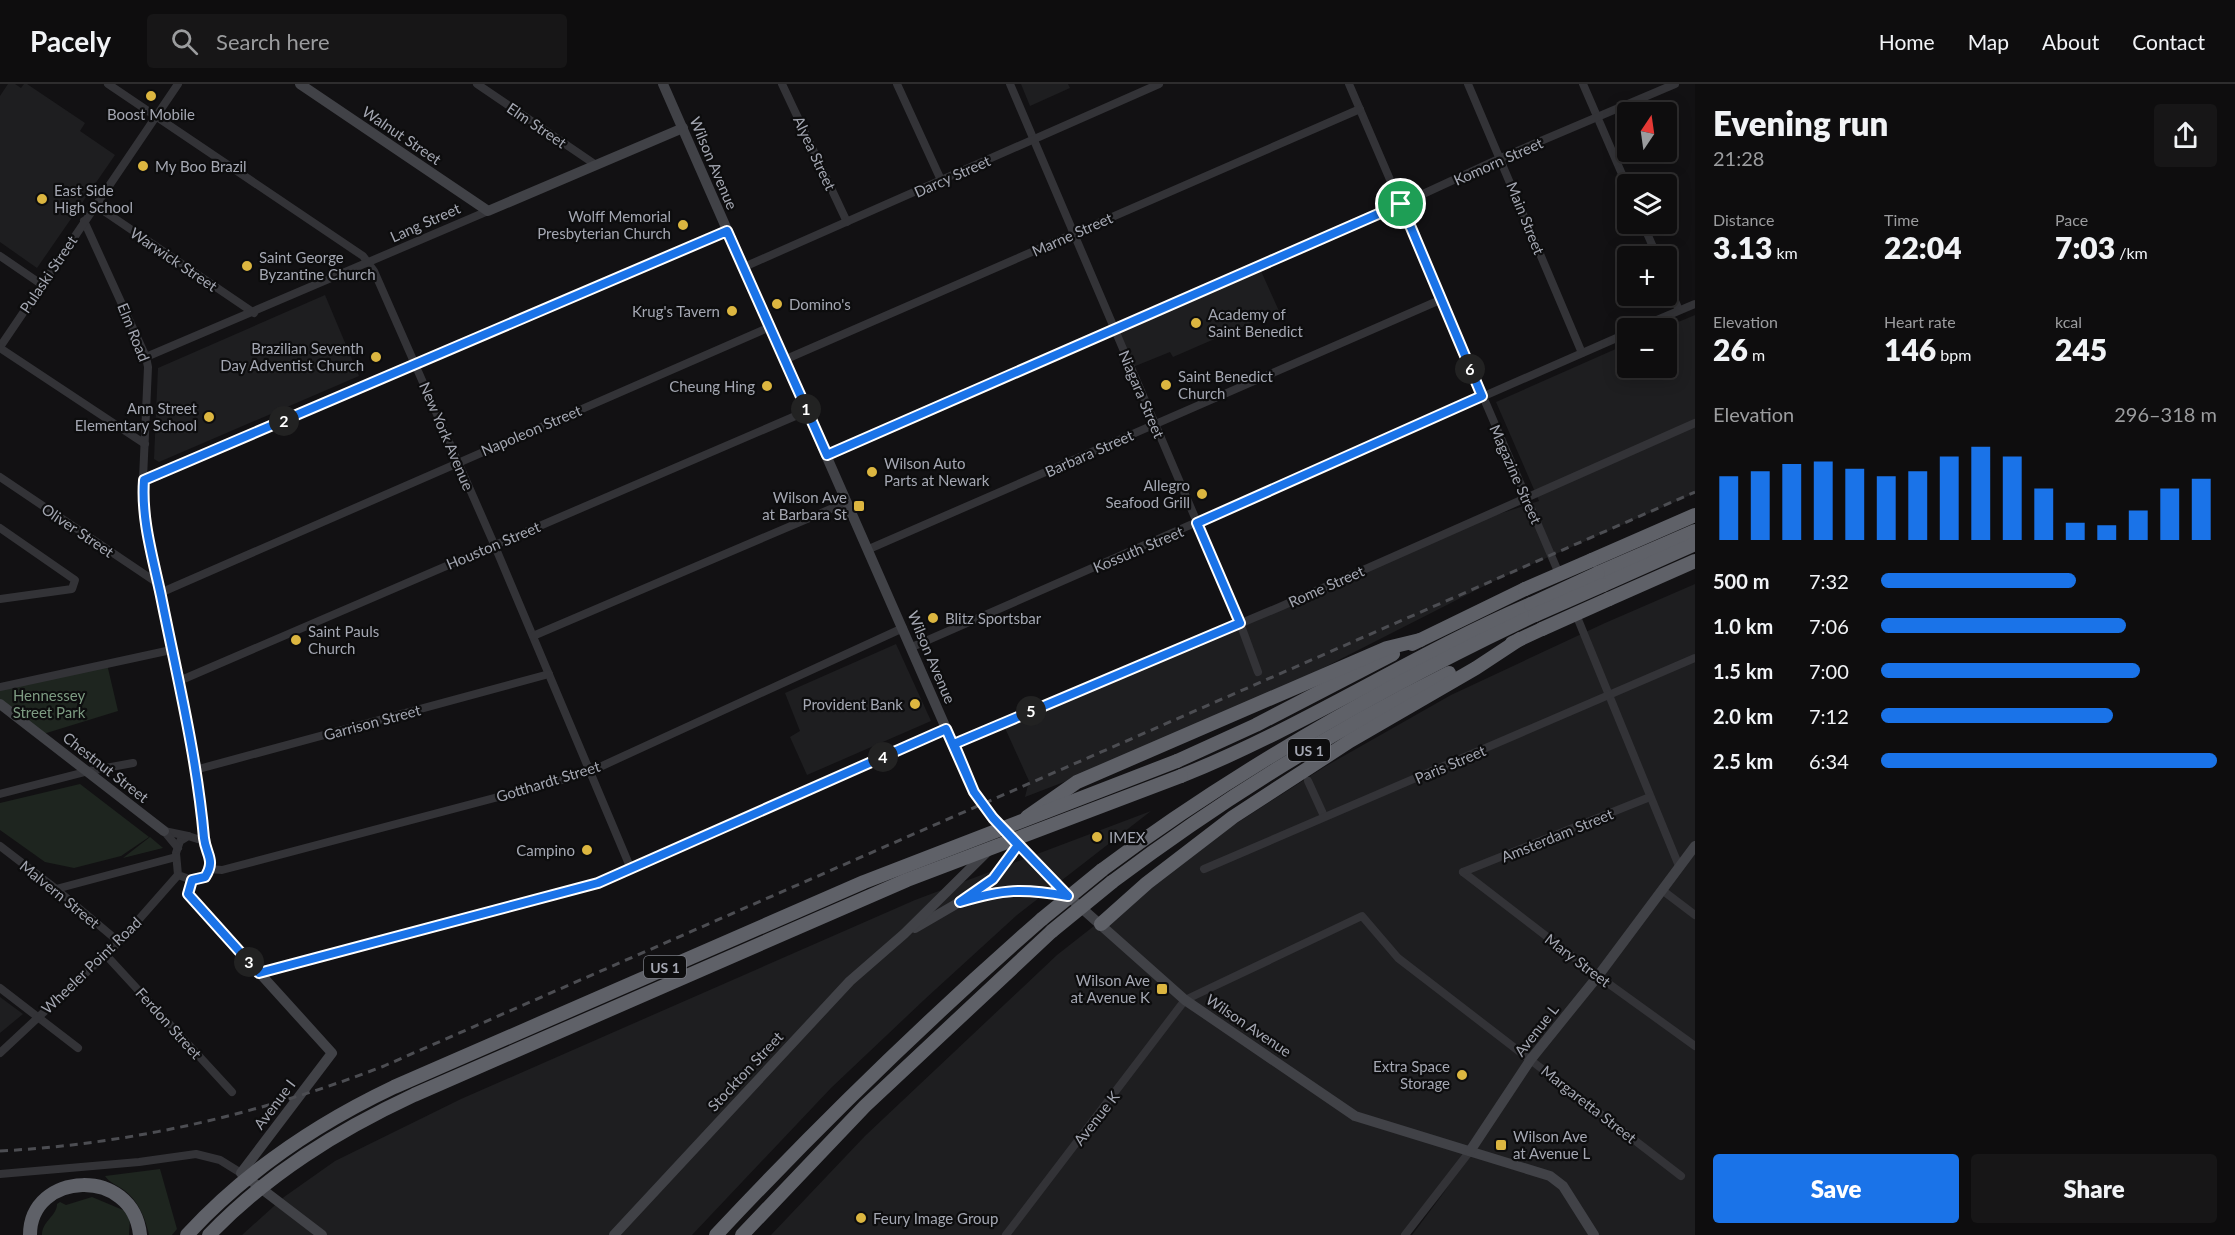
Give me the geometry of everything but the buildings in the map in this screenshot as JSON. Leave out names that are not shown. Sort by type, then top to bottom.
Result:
[{"type":"highway","name":"US 1","points":[[187,1235],[229,1194],[280,1152],[328,1121],[394,1087],[864,882],[1177,761],[1263,721],[1525,589],[1695,514]]},
{"type":"highway","points":[[209,1235],[259,1188],[312,1149],[362,1120],[414,1095],[907,880],[1181,776],[1250,745],[1438,647],[1600,579],[1695,531]]},
{"type":"highway","points":[[1600,579],[1695,544]]},
{"type":"highway","name":"US 1","points":[[742,1235],[866,1106],[1052,931],[1112,882],[1185,829],[1306,752],[1410,694],[1520,639],[1695,561]]},
{"type":"highway","points":[[717,1235],[807,1139],[885,1062],[958,993],[1102,870],[1205,797],[1317,728],[1533,609]]},
{"type":"highway","points":[[1101,924],[1164,869],[1250,806],[1350,741],[1476,668],[1520,639]]},
{"type":"highway","points":[[1007,834],[1077,782],[1387,648],[1420,640]]},
{"type":"highway","points":[[30,1235],[30,1228],[40,1206],[58,1190],[81,1184],[95,1185],[121,1197],[138,1220],[140,1235]]},
{"type":"main road","name":"Walnut Street","points":[[300,84],[488,211]]},
{"type":"main road","name":"Wilson Avenue","points":[[663,84],[974,792],[1007,834],[1068,896],[1185,1000],[1355,1116],[1550,1176],[1563,1186],[1594,1235]]},
{"type":"main road","name":"Lang Street","points":[[488,211],[683,128]]},
{"type":"main road","name":"Chestnut Street","points":[[0,704],[164,831]]},
{"type":"main road","name":"Stockton Street","points":[[614,1235],[850,981],[904,934],[1007,834]]},
{"type":"main road","name":"Stockton Street","points":[[904,934],[932,920],[993,879],[1018,845]]},
{"type":"main road","name":"Avenue L","points":[[1470,1151],[1531,1059],[1598,976],[1695,846]]},
{"type":"main road","points":[[960,902],[995,891],[1035,890],[1068,896]]},
{"type":"main road","points":[[188,894],[259,973]]},
{"type":"main road","name":"Avenue I","points":[[241,1173],[332,1053],[259,973]]},
{"type":"main road","points":[[241,1173],[322,1235]]},
{"type":"street","name":"New York Avenue","points":[[108,84],[363,256],[369,264],[494,544],[631,869]]},
{"type":"street","name":"Pulaski Street","points":[[0,347],[178,84]]},
{"type":"street","name":"Elm Street","points":[[477,84],[596,165]]},
{"type":"street","name":"Alyea Street","points":[[782,84],[847,222]]},
{"type":"street","points":[[897,84],[941,180]]},
{"type":"street","name":"Niagara Street","points":[[1010,84],[1240,623],[1258,672]]},
{"type":"street","name":"Darcy Street","points":[[744,267],[1159,84]]},
{"type":"street","name":"Magazine Street","points":[[1349,84],[1440,300],[1527,496],[1679,866]]},
{"type":"street","name":"Main Street","points":[[1468,84],[1582,353]]},
{"type":"street","points":[[1583,84],[1622,174]]},
{"type":"street","name":"Komorn Street","points":[[827,455],[1675,84]]},
{"type":"street","name":"Marne Street","points":[[784,360],[1360,109]]},
{"type":"street","name":"Warwick Street","points":[[95,205],[254,313]]},
{"type":"street","name":"Lang Street","points":[[146,357],[369,264],[488,211]]},
{"type":"street","name":"Elm Road","points":[[84,221],[146,357],[148,367],[142,501],[156,582],[179,681],[195,770],[204,841]]},
{"type":"street","points":[[144,480],[727,231]]},
{"type":"street","points":[[0,256],[41,284]]},
{"type":"street","name":"Barbara Street","points":[[869,549],[1440,300]]},
{"type":"street","points":[[1661,318],[1695,304]]},
{"type":"street","points":[[1677,305],[1679,310]]},
{"type":"street","name":"Napoleon Street","points":[[160,592],[770,327]]},
{"type":"street","name":"Kossuth Street","points":[[912,647],[1617,338]]},
{"type":"street","points":[[0,347],[145,444]]},
{"type":"street","name":"Houston Street","points":[[179,681],[807,411]]},
{"type":"street","name":"Rome Street","points":[[954,744],[1240,623],[1695,423]]},
{"type":"street","name":"Oliver Street","points":[[0,477],[156,582]]},
{"type":"street","points":[[533,636],[847,502]]},
{"type":"street","points":[[0,528],[75,580],[72,589],[0,599]]},
{"type":"street","name":"Gotthardt Street","points":[[209,869],[222,870],[591,771],[903,628]]},
{"type":"street","points":[[0,687],[171,650]]},
{"type":"street","name":"Paris Street","points":[[1204,869],[1695,658]]},
{"type":"street","name":"Garrison Street","points":[[195,770],[549,674]]},
{"type":"street","points":[[259,973],[598,883],[946,729]]},
{"type":"street","points":[[0,794],[89,771],[133,763]]},
{"type":"street","points":[[1308,781],[1324,816]]},
{"type":"street","name":"Amsterdam Street","points":[[1463,872],[1650,797]]},
{"type":"street","points":[[164,831],[204,841],[211,861],[205,877],[192,880],[180,876]]},
{"type":"street","points":[[164,831],[178,848]]},
{"type":"street","points":[[188,836],[180,841],[176,857],[180,876],[188,894]]},
{"type":"street","name":"Malvern Street","points":[[0,846],[119,942]]},
{"type":"street","points":[[56,889],[176,857]]},
{"type":"street","name":"Mary Street","points":[[1463,872],[1598,976],[1695,1046]]},
{"type":"street","name":"Wheeler Point Road","points":[[0,1053],[119,942],[180,876]]},
{"type":"street","points":[[188,894],[192,880]]},
{"type":"street","points":[[1662,890],[1695,915]]},
{"type":"street","name":"Margaretta Street","points":[[1185,1000],[1362,916],[1398,958],[1681,1176]]},
{"type":"street","name":"Ferdon Street","points":[[105,954],[232,1092]]},
{"type":"street","points":[[0,988],[78,1048]]},
{"type":"street","name":"Avenue K","points":[[1006,1235],[1185,1000]]},
{"type":"street","name":"Avenue L","points":[[1405,1235],[1470,1151]]},
{"type":"street","points":[[0,1174],[139,1162],[196,1154],[220,1160],[241,1173]]},
{"type":"shaded area","name":"East Side High School","points":[[8,84],[15,84],[21,88],[27,84],[85,123],[80,131],[115,155],[37,268],[0,242],[0,96]]},
{"type":"shaded area","points":[[1021,84],[1068,84],[1070,88],[1030,106]]},
{"type":"shaded area","name":"Academy of Saint Benedict","points":[[1261,271],[1279,311],[1173,357],[1170,352],[1128,369],[1113,334]]},
{"type":"shaded area","name":"Ann Street Elementary School","points":[[325,295],[359,376],[159,462],[154,459],[158,368]]},
{"type":"shaded area","points":[[1695,315],[1695,493],[1494,581],[1207,727],[1025,797],[1029,781],[1005,728],[1465,525],[1539,501],[1496,402],[1617,348],[1617,378],[1677,378],[1677,323]]},
{"type":"shaded area","points":[[1695,584],[1695,1235],[1412,1235],[1448,1187],[1409,1235],[771,1235],[865,1136],[1057,955],[1173,864],[1326,766],[1451,695]]},
{"type":"shaded area","points":[[896,644],[931,721],[807,775],[790,737],[800,731],[785,693]]},
{"type":"shaded area","points":[[1151,811],[1017,915],[925,999],[831,1088],[692,1235],[242,1235],[284,1197],[335,1161],[461,1099],[915,900]]},
{"type":"shaded area","points":[[0,997],[23,1014],[0,1033]]},
{"type":"green space","name":"Hennessey Street Park","points":[[107,664],[118,711],[40,735],[0,704],[0,687]]},
{"type":"green space","points":[[80,784],[149,837],[121,856],[74,868],[45,862],[0,830],[0,803]]},
{"type":"green space","points":[[150,837],[163,848],[123,858]]},
{"type":"green space","points":[[160,1169],[177,1229],[172,1235],[149,1235],[137,1204],[124,1190],[105,1176]]},
{"type":"green space","points":[[92,1197],[123,1210],[130,1218],[129,1235],[42,1235],[44,1226],[55,1212],[57,1204],[60,1202],[66,1205]]},
{"type":"railway","points":[[0,1151],[98,1142],[195,1124],[290,1099],[384,1066],[1695,492]]},
{"type":"place","name":"Boost Mobile","points":[[151,96]]},
{"type":"place","name":"My Boo Brazil","points":[[143,166]]},
{"type":"place","name":"East Side High School","points":[[42,199]]},
{"type":"place","name":"Wolff Memorial Presbyterian Church","points":[[683,225]]},
{"type":"place","name":"Saint George Byzantine Church","points":[[247,266]]},
{"type":"place","name":"Domino's","points":[[777,304]]},
{"type":"place","name":"Krug's Tavern","points":[[732,311]]},
{"type":"place","name":"Academy of Saint Benedict","points":[[1196,323]]},
{"type":"place","name":"Brazilian Seventh Day Adventist Church","points":[[376,357]]},
{"type":"place","name":"Saint Benedict Church","points":[[1166,385]]},
{"type":"place","name":"Cheung Hing","points":[[767,386]]},
{"type":"place","name":"Ann Street Elementary School","points":[[209,417]]},
{"type":"place","name":"Wilson Auto Parts at Newark","points":[[872,472]]},
{"type":"place","name":"Allegro Seafood Grill","points":[[1202,494]]},
{"type":"place","name":"Wilson Ave at Barbara St","points":[[859,506]]},
{"type":"place","name":"Blitz Sportsbar","points":[[933,618]]},
{"type":"place","name":"Saint Pauls Church","points":[[296,640]]},
{"type":"place","name":"Provident Bank","points":[[915,704]]},
{"type":"place","name":"IMEX","points":[[1097,837]]},
{"type":"place","name":"Campino","points":[[587,850]]},
{"type":"place","name":"Wilson Ave at Avenue K","points":[[1162,989]]},
{"type":"place","name":"Extra Space Storage","points":[[1462,1075]]},
{"type":"place","name":"Wilson Ave at Avenue L","points":[[1501,1145]]},
{"type":"place","name":"Feury Image Group","points":[[861,1218]]},
{"type":"route","points":[[1401,204],[827,455],[727,231],[144,480],[142,501],[156,582],[179,681],[201,807],[204,841],[211,861],[205,877],[192,880],[188,894],[259,973],[598,883],[946,729],[974,792],[993,818],[1018,845],[1008,862],[993,879],[960,902],[995,891],[1035,890],[1068,896],[993,818],[974,792],[954,744],[1240,623],[1197,523],[1482,396],[1401,204]]}]
